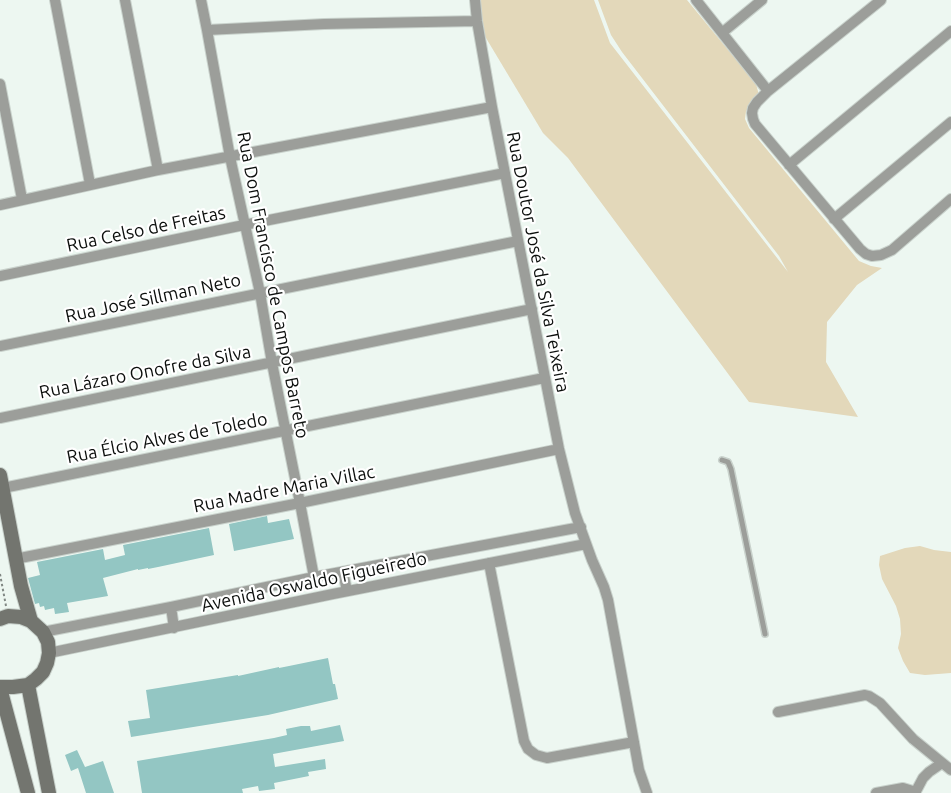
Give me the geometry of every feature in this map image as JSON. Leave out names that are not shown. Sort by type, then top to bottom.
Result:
[{"type":"main road","points":[[1,482],[21,586],[31,621]]},
{"type":"main road","points":[[4,617],[21,617],[31,621],[43,632],[48,642],[49,653],[47,663],[43,672],[36,679],[28,685],[0,687],[28,793]]},
{"type":"main road","points":[[28,685],[49,793]]},
{"type":"street","points":[[55,0],[90,184]]},
{"type":"street","points":[[125,0],[158,170]]},
{"type":"street","name":"Rua Dom Francisco de Campos Barreto","points":[[201,0],[230,156],[260,293],[314,576]]},
{"type":"street","name":"Rua Doutor José da Silva Teixeira","points":[[475,0],[492,107],[559,449],[575,514],[608,600],[639,770],[647,793]]},
{"type":"street","points":[[696,0],[768,91]]},
{"type":"street","points":[[723,32],[762,0]]},
{"type":"street","points":[[881,0],[768,91],[753,108],[752,119],[834,219],[866,254],[872,256],[881,255],[892,250],[951,199]]},
{"type":"street","points":[[207,30],[324,24],[477,20]]},
{"type":"street","points":[[789,165],[951,31]]},
{"type":"street","points":[[0,84],[22,199]]},
{"type":"street","points":[[0,205],[158,170],[492,107]]},
{"type":"street","points":[[834,219],[951,122]]},
{"type":"street","name":"Rua Celso de Freitas","points":[[0,276],[505,173]]},
{"type":"street","name":"Rua José Sillman Neto","points":[[0,346],[518,241]]},
{"type":"street","name":"Rua Lázaro Onofre da Silva","points":[[0,418],[532,309]]},
{"type":"street","name":"Rua Élcio Alves de Toledo","points":[[1,482],[286,430],[544,378]]},
{"type":"street","name":"Rua Madre Maria Villac","points":[[16,559],[300,503],[559,449]]},
{"type":"street","name":"Avenida Oswaldo Figueiredo","points":[[43,632],[314,576],[581,527]]},
{"type":"street","name":"Avenida Oswaldo Figueiredo","points":[[49,653],[586,544]]},
{"type":"street","points":[[453,552],[456,570]]},
{"type":"street","points":[[490,563],[524,741],[528,749],[536,755],[547,758],[634,742]]},
{"type":"street","points":[[343,572],[347,591]]},
{"type":"street","points":[[171,607],[174,628]]},
{"type":"street","points":[[778,712],[865,695],[869,696],[880,702],[913,739],[951,770]]},
{"type":"street","points":[[876,793],[903,788],[915,792],[929,772],[942,763]]},
{"type":"lane","points":[[722,460],[728,462],[731,469],[765,634]]},
{"type":"path","points":[[0,574],[4,617]]},
{"type":"shaded area","points":[[478,0],[594,0],[610,43],[788,272],[779,256],[622,52],[611,35],[598,0],[687,0],[756,84],[759,95],[746,111],[745,119],[749,128],[859,261],[882,268],[857,285],[827,322],[826,362],[858,417],[749,402],[568,158],[543,133],[480,28]]},
{"type":"shaded area","points":[[920,546],[951,552],[951,673],[925,675],[910,673],[898,648],[901,634],[900,619],[896,606],[882,579],[879,565],[880,556],[905,548]]},
{"type":"building","points":[[267,516],[268,523],[289,519],[294,539],[234,551],[229,524]]},
{"type":"building","points":[[209,528],[214,555],[148,569],[138,569],[103,578],[108,596],[67,603],[69,612],[55,614],[54,608],[45,610],[44,606],[40,607],[39,603],[35,604],[28,578],[40,575],[37,562],[103,549],[105,560],[125,555],[123,545]]},
{"type":"building","points":[[328,658],[338,699],[268,715],[131,737],[128,721],[150,718],[146,690],[238,676]]},
{"type":"building","points":[[340,725],[344,741],[273,754],[275,767],[325,759],[326,769],[308,772],[309,776],[274,783],[275,789],[259,791],[258,786],[242,789],[243,793],[142,793],[137,761],[274,738],[287,735],[286,729],[301,726],[310,726],[311,731]]},
{"type":"building","points":[[77,750],[85,767],[103,761],[114,793],[86,793],[78,768],[71,771],[65,755]]}]
